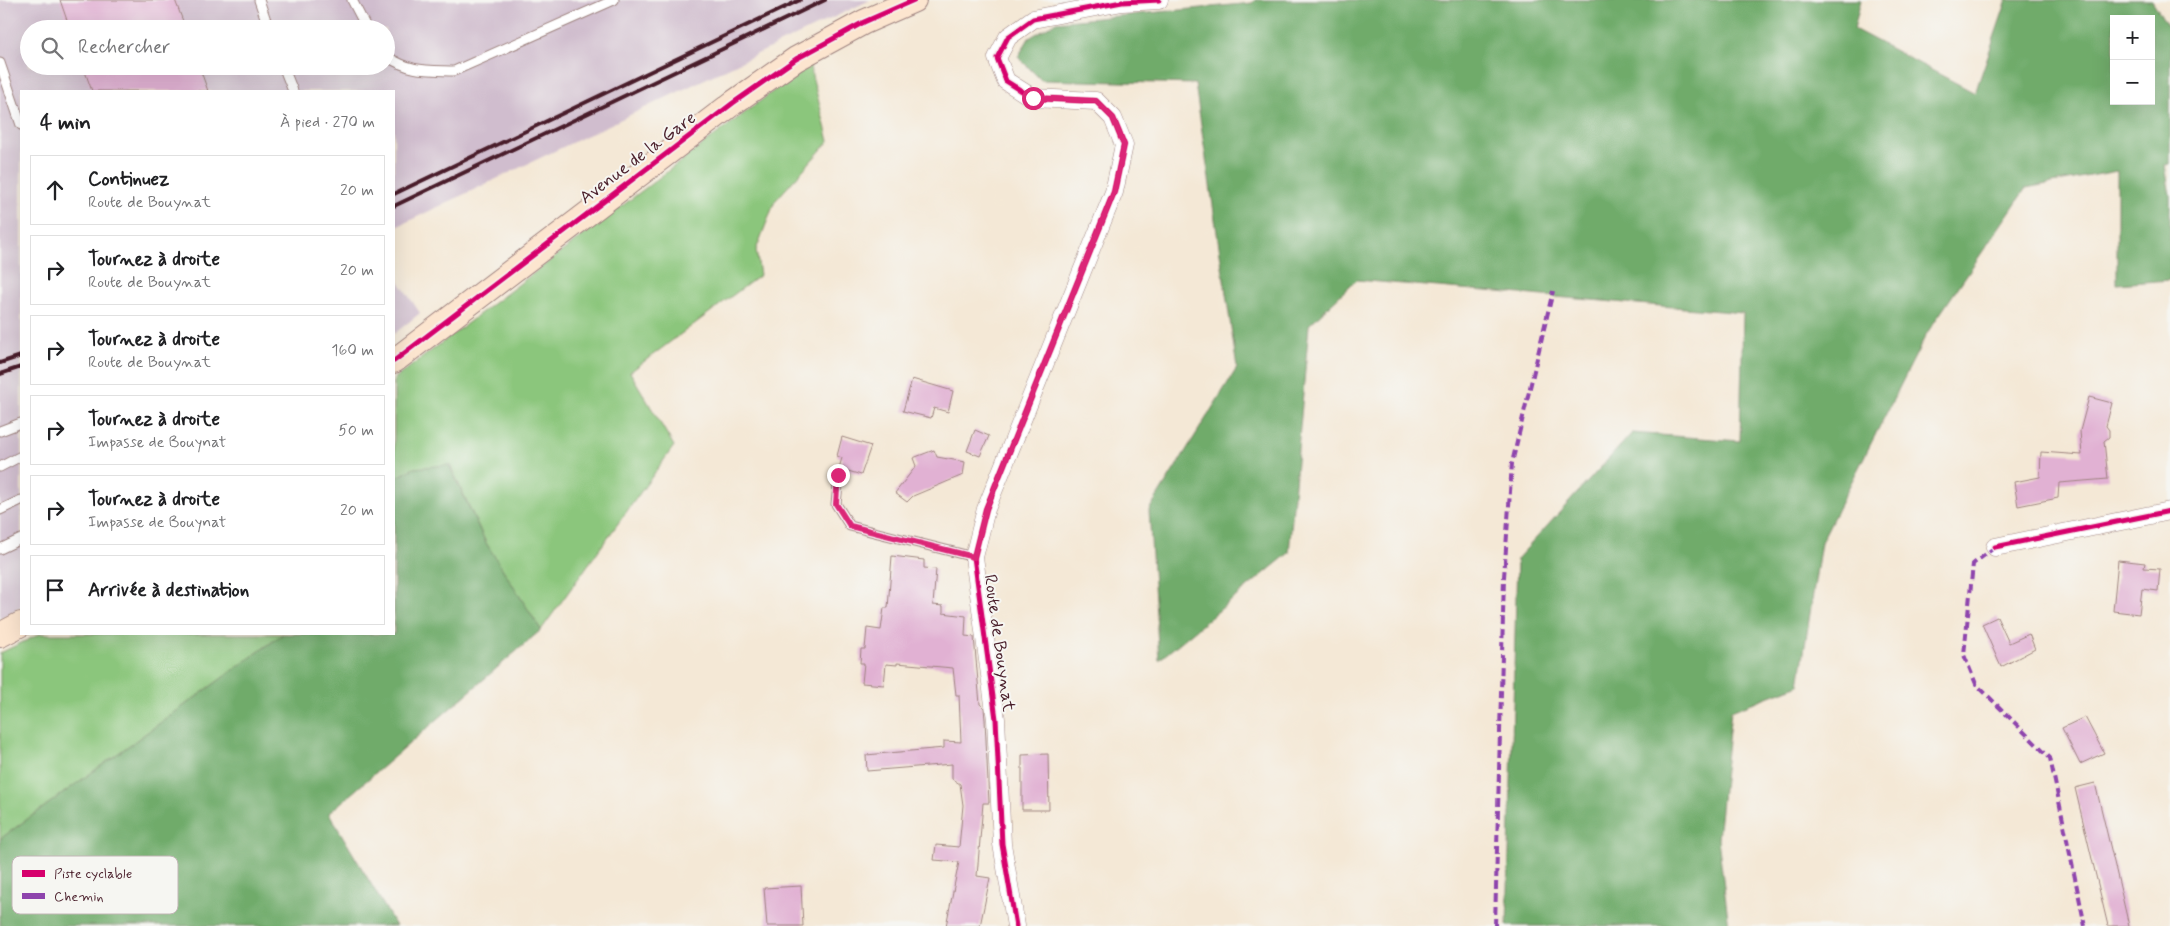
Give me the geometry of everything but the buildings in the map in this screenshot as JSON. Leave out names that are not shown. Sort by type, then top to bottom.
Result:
[{"type":"street","name":"Avenue de la Gare","points":[[395,360],[725,108],[796,59],[864,22],[914,0]]},
{"type":"street","name":"Route de Bouynat","points":[[1016,926],[1002,844],[996,719],[974,557],[986,509],[1114,192],[1124,145],[1113,118],[1096,101],[1033,98],[1006,81],[997,58],[1008,37],[1033,19],[1122,2],[1159,0]]},
{"type":"street","points":[[1995,547],[2170,511]]},
{"type":"street","points":[[0,634],[20,624]]},
{"type":"lane","points":[[259,0],[266,20]]},
{"type":"lane","points":[[352,0],[363,20]]},
{"type":"lane","points":[[395,61],[403,66],[426,70],[454,71],[614,0]]},
{"type":"lane","points":[[0,63],[20,122]]},
{"type":"lane","points":[[287,75],[293,90]]},
{"type":"lane","points":[[0,431],[20,423]]},
{"type":"lane","points":[[0,467],[20,457]]},
{"type":"lane","points":[[838,475],[836,504],[850,526],[974,557]]},
{"type":"lane","points":[[0,510],[20,500]]},
{"type":"lane","points":[[0,549],[20,539]]},
{"type":"shaded area","points":[[0,0],[870,0],[395,228],[395,90],[20,90],[20,608],[0,618]]},
{"type":"shaded area","points":[[395,276],[420,313],[395,333]]},
{"type":"green space","points":[[1255,0],[1861,0],[1854,29],[1975,93],[2007,0],[2152,0],[2170,30],[2170,164],[2165,165],[2170,196],[2170,280],[2117,284],[2117,171],[2026,188],[1927,333],[1821,542],[1799,685],[1731,711],[1718,839],[1729,926],[1507,926],[1517,559],[1632,433],[1740,441],[1743,313],[1356,280],[1309,325],[1289,553],[1159,660],[1149,510],[1237,368],[1195,84],[1041,80],[1018,57],[1029,38],[1056,22],[1252,3]]},
{"type":"green space","points":[[809,64],[829,141],[775,201],[756,250],[760,275],[630,372],[674,446],[541,630],[486,543],[450,465],[414,468],[395,478],[395,378]]},
{"type":"green space","points":[[449,465],[486,543],[541,630],[329,813],[396,926],[0,926],[0,839],[282,635],[395,635],[395,478],[414,468]]},
{"type":"green space","points":[[38,635],[282,635],[0,839],[0,653]]},
{"type":"railway","points":[[395,194],[800,0]]},
{"type":"railway","points":[[395,206],[825,0]]},
{"type":"railway","points":[[0,363],[20,356]]},
{"type":"railway","points":[[0,374],[20,367]]},
{"type":"marked path","points":[[1495,926],[1504,577],[1512,463],[1553,291]]},
{"type":"marked path","points":[[1995,547],[1973,564],[1964,655],[1976,684],[2050,758],[2085,926]]},
{"type":"cycle path","points":[[395,360],[733,103],[796,59],[864,22],[914,0]]},
{"type":"cycle path","points":[[1016,926],[1002,844],[996,719],[974,557],[986,509],[1114,192],[1124,145],[1113,118],[1096,101],[1033,98],[1006,81],[997,58],[1008,37],[1033,19],[1122,2],[1159,0]]},
{"type":"cycle path","points":[[1995,547],[2170,511]]},
{"type":"route","points":[[838,475],[836,504],[850,526],[974,557],[986,509],[1045,367],[1114,192],[1124,145],[1113,118],[1096,101],[1033,98]]}]
